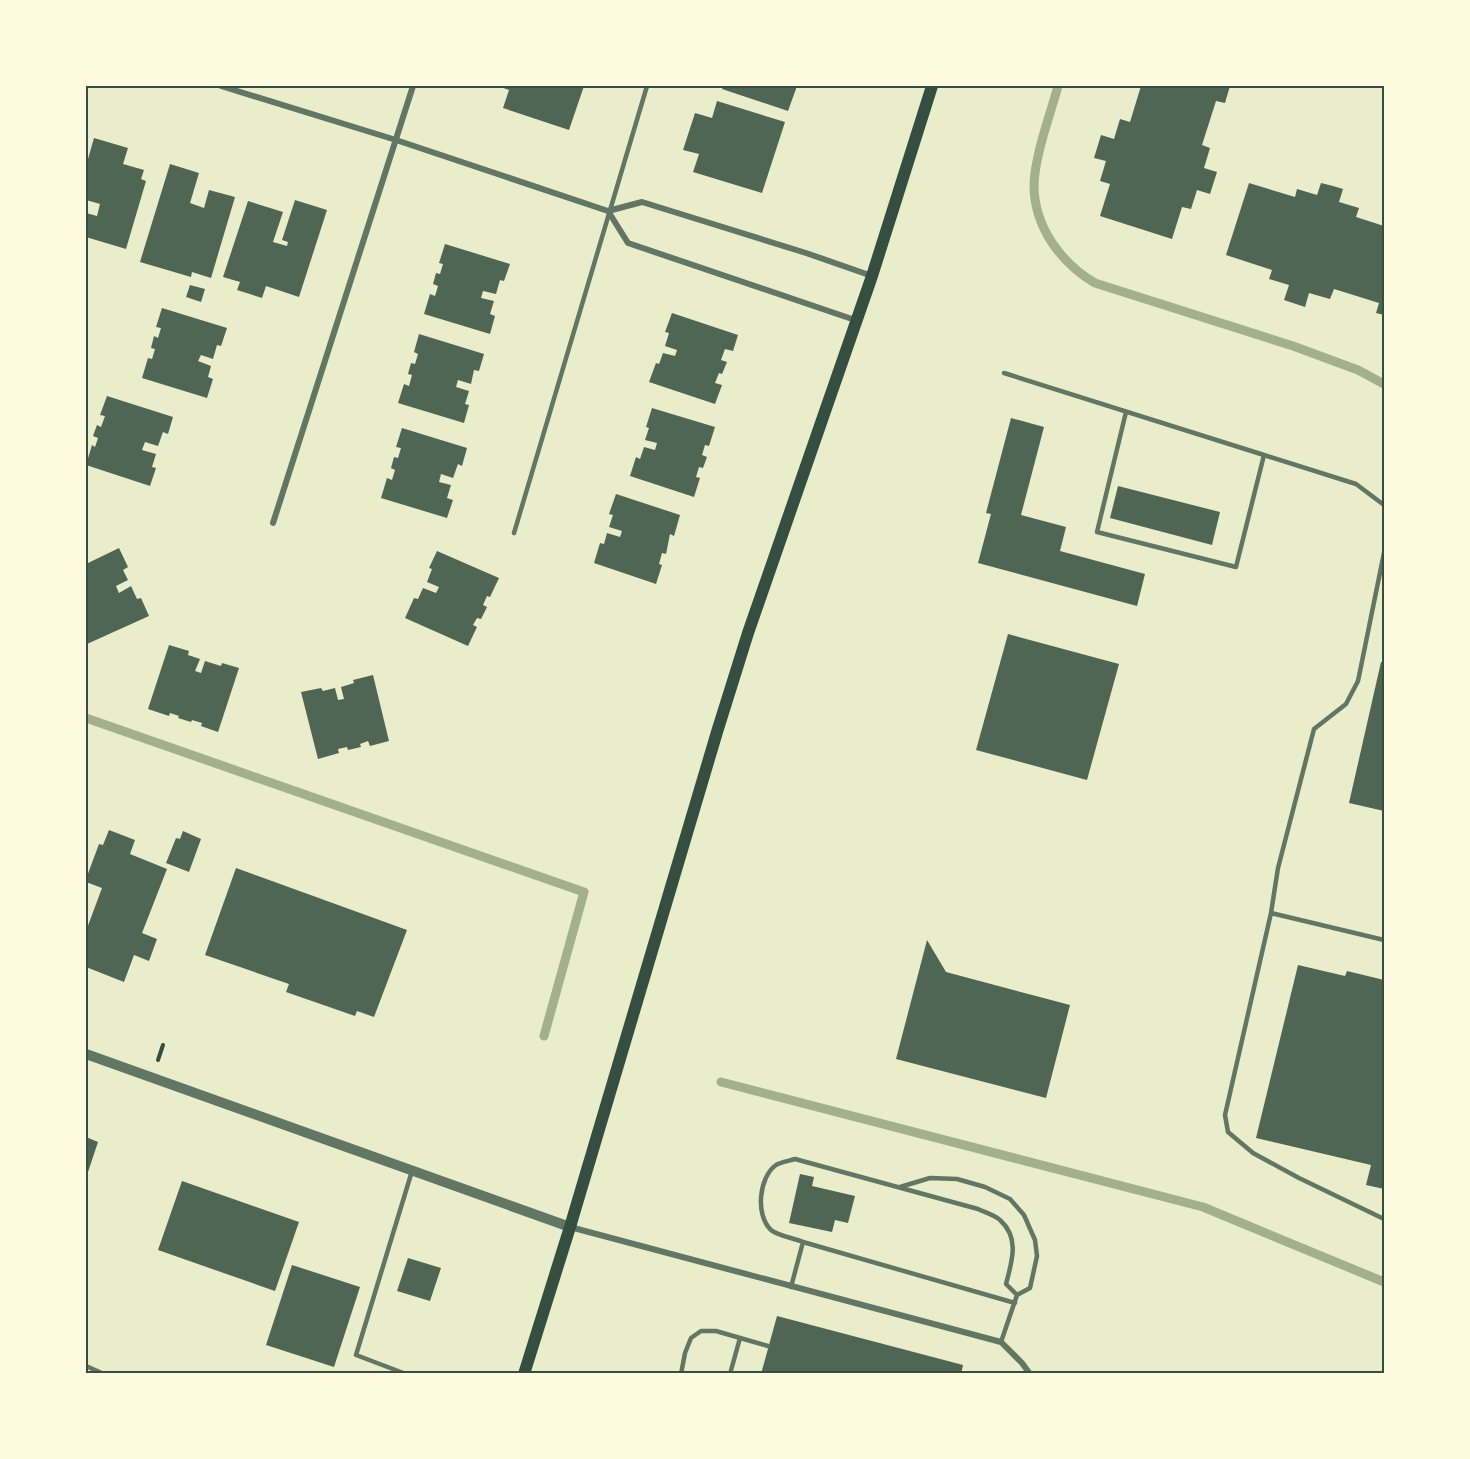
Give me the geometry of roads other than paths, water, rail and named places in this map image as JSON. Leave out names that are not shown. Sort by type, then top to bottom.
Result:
[{"type":"main road","points":[[524,1374],[724,710],[855,320],[872,276],[932,86]]},
{"type":"street","points":[[221,86],[396,140],[608,211],[642,202],[872,276]]},
{"type":"street","points":[[273,523],[414,86]]},
{"type":"street","points":[[608,211],[628,243],[855,320]]},
{"type":"street","points":[[86,1054],[570,1227],[1001,1342],[1030,1374]]},
{"type":"lane","points":[[514,533],[647,86]]},
{"type":"lane","points":[[1004,373],[1356,484],[1384,505]]},
{"type":"lane","points":[[1126,412],[1097,532],[1236,567],[1264,455]]},
{"type":"lane","points":[[1384,553],[1358,681],[1346,704],[1314,729],[1278,868],[1271,913],[1225,1115],[1228,1132],[1253,1153],[1384,1219]]},
{"type":"lane","points":[[1271,913],[1384,940]]},
{"type":"lane","points":[[1015,1303],[802,1242],[772,1231],[763,1217],[760,1196],[765,1180],[776,1166],[795,1159],[978,1209],[999,1219],[1010,1234],[1014,1252],[1006,1284],[1017,1295]]},
{"type":"lane","points":[[406,1374],[356,1355],[412,1171]]},
{"type":"lane","points":[[898,1187],[930,1178],[957,1179],[985,1187],[1010,1199],[1027,1223],[1035,1239],[1037,1256],[1030,1288],[1017,1295],[1001,1342]]},
{"type":"lane","points":[[791,1287],[802,1242]]},
{"type":"lane","points":[[680,1373],[691,1338],[701,1331],[716,1331],[768,1346]]},
{"type":"lane","points":[[730,1374],[740,1338]]},
{"type":"lane","points":[[86,1366],[104,1374]]},
{"type":"waterway","points":[[1058,86],[1040,148],[1035,173],[1035,200],[1044,229],[1071,265],[1095,283],[1293,346],[1358,370],[1384,384]]},
{"type":"waterway","points":[[86,718],[584,892],[544,1036]]},
{"type":"waterway","points":[[721,1082],[1203,1207],[1384,1282]]}]
